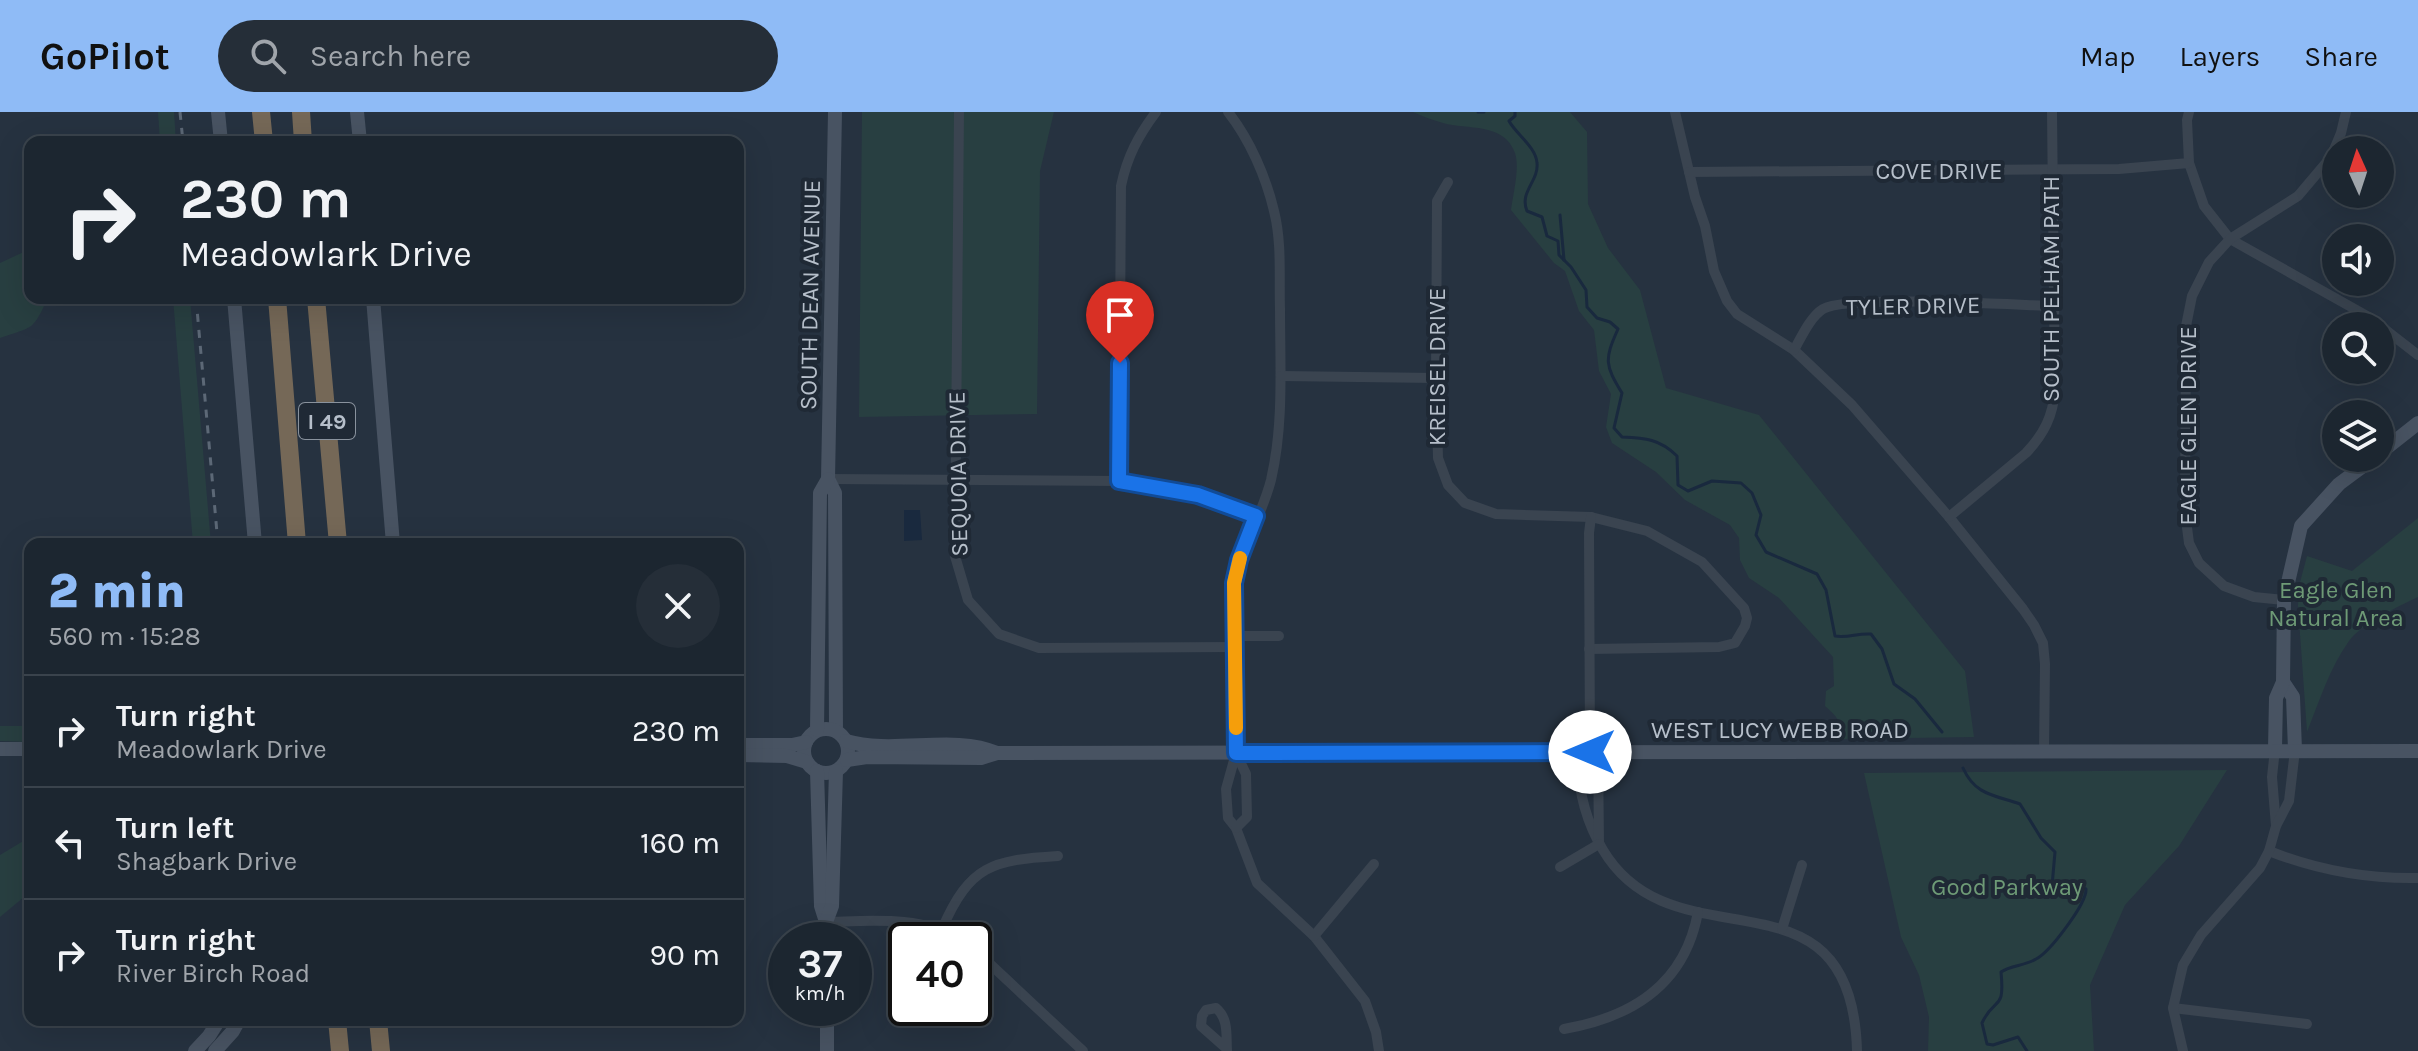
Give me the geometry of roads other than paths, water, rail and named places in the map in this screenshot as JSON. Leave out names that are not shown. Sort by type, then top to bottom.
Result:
[{"type":"highway","points":[[261,112],[263,136]]},
{"type":"highway","points":[[301,112],[303,136]]},
{"type":"highway","name":"I 49","points":[[277,304],[297,538]]},
{"type":"highway","name":"I 49","points":[[317,304],[337,538]]},
{"type":"highway","points":[[338,1026],[340,1051]]},
{"type":"highway","points":[[379,1026],[381,1051]]},
{"type":"street","points":[[218,112],[220,136]]},
{"type":"street","points":[[357,112],[359,136]]},
{"type":"street","name":"SOUTH DEAN AVENUE","points":[[835,112],[828,479],[835,493],[841,736]]},
{"type":"street","name":"SEQUOIA DRIVE","points":[[959,112],[955,556],[968,600],[999,634],[1039,648],[1234,642],[1279,636]]},
{"type":"street","points":[[1119,481],[1121,186],[1127,158],[1138,136],[1156,112]]},
{"type":"street","points":[[1228,112],[1253,152],[1274,209],[1279,239],[1281,376],[1280,430],[1270,484],[1239,560],[1234,583],[1236,753],[1226,789],[1228,818],[1236,828],[1257,883],[1314,936],[1365,1001],[1379,1051]]},
{"type":"street","points":[[1675,112],[1714,271],[1727,301],[1737,314],[1794,350],[1852,405],[2023,609],[2043,643],[2044,752]]},
{"type":"street","name":"SOUTH PELHAM PATH","points":[[1949,517],[2026,453],[2045,430],[2054,404],[2052,112]]},
{"type":"street","points":[[2189,112],[2189,163],[2204,206],[2230,239],[2369,317],[2418,355]]},
{"type":"street","name":"EAGLE GLEN DRIVE","points":[[2284,600],[2254,597],[2224,586],[2199,563],[2189,543],[2185,512],[2186,326],[2192,296],[2209,262],[2230,239],[2298,196],[2331,157],[2346,112]]},
{"type":"street","name":"COVE DRIVE","points":[[1689,172],[2119,169],[2189,163]]},
{"type":"street","name":"KREISEL DRIVE","points":[[1448,182],[1437,201],[1436,378],[1438,458],[1448,485],[1465,503],[1496,514],[1591,517],[1647,531],[1702,562],[1744,608],[1745,626],[1735,643],[1719,647],[1589,649]]},
{"type":"street","name":"TYLER DRIVE","points":[[1794,350],[1822,310],[1836,306],[1870,303],[2054,306]]},
{"type":"street","points":[[235,304],[254,538]]},
{"type":"street","points":[[373,304],[393,538]]},
{"type":"street","points":[[1281,376],[1436,378]]},
{"type":"street","points":[[2394,442],[2418,423]]},
{"type":"street","points":[[2276,826],[2272,777],[2276,698],[2283,682],[2284,600],[2301,526],[2339,484],[2355,472]]},
{"type":"street","points":[[828,479],[1119,481],[1198,495],[1256,516]]},
{"type":"street","name":"SOUTH DEAN AVENUE","points":[[817,730],[820,493],[828,479]]},
{"type":"street","points":[[1591,517],[1589,752],[1599,844]]},
{"type":"street","points":[[2183,1051],[2173,1008],[2177,984],[2191,949],[2247,885],[2269,851],[2276,826],[2289,801],[2295,750],[2293,697],[2283,682]]},
{"type":"street","points":[[817,730],[841,736],[848,752],[841,765],[832,906],[826,922],[821,906],[812,766],[804,753],[806,742],[817,730]]},
{"type":"street","name":"WEST LUCY WEBB ROAD","points":[[841,736],[882,746],[981,746],[997,753]]},
{"type":"street","points":[[744,745],[806,742]]},
{"type":"street","points":[[0,749],[24,749]]},
{"type":"street","name":"WEST LUCY WEBB ROAD","points":[[841,765],[867,757],[981,758],[997,753],[2418,751]]},
{"type":"street","points":[[1589,752],[1583,805],[1611,864],[1638,889],[1666,904],[1782,929],[1805,938],[1820,949],[1842,975],[1853,1007],[1857,1051]]},
{"type":"street","points":[[1236,753],[1246,774],[1247,817],[1236,828]]},
{"type":"street","points":[[744,755],[787,756],[829,773],[841,765]]},
{"type":"street","points":[[1560,867],[1599,844]]},
{"type":"street","points":[[2269,851],[2331,871],[2372,877],[2418,878]]},
{"type":"street","points":[[945,922],[965,885],[983,870],[1010,859],[1058,856]]},
{"type":"street","points":[[1314,936],[1374,864]]},
{"type":"street","points":[[1782,929],[1802,865]]},
{"type":"street","points":[[1564,1029],[1607,1019],[1625,1011],[1657,989],[1682,959],[1698,912]]},
{"type":"street","points":[[826,922],[894,922]]},
{"type":"street","points":[[992,966],[1083,1051]]},
{"type":"street","points":[[2173,1008],[2307,1024]]},
{"type":"street","points":[[195,1051],[215,1026]]},
{"type":"street","points":[[215,1051],[236,1026]]},
{"type":"street","points":[[827,1026],[827,1051]]},
{"type":"water","points":[[904,510],[920,510],[922,540],[904,541]]},
{"type":"waterway","points":[[1478,112],[1484,112]]},
{"type":"waterway","points":[[1515,112],[1509,121],[1533,152],[1537,163],[1525,198],[1527,211],[1542,217],[1547,236],[1558,241],[1559,255],[1586,290],[1587,307],[1597,318],[1610,322],[1618,329],[1608,362],[1622,393],[1614,428],[1622,437],[1652,440],[1671,450],[1677,456],[1678,485],[1688,491],[1712,481],[1741,483],[1752,493],[1761,515],[1756,535],[1766,552],[1817,574],[1826,590],[1835,636],[1871,634],[1882,649],[1894,684],[1915,699],[1942,732]]},
{"type":"waterway","points":[[1560,215],[1564,260]]},
{"type":"waterway","points":[[1963,768],[1979,789],[2020,804],[2041,838],[2055,852],[2052,886],[2058,889],[2086,889],[2074,915],[2042,955],[2001,972],[2000,999],[1982,1023],[1987,1044],[2018,1037],[2027,1051]]},
{"type":"railway","points":[[180,112],[182,136]]},
{"type":"railway","points":[[197,304],[217,538]]},
{"type":"park label","name":"Eagle Glen Natural Area","points":[[2336,604]]},
{"type":"park label","name":"Good Parkway","points":[[2007,887]]}]
